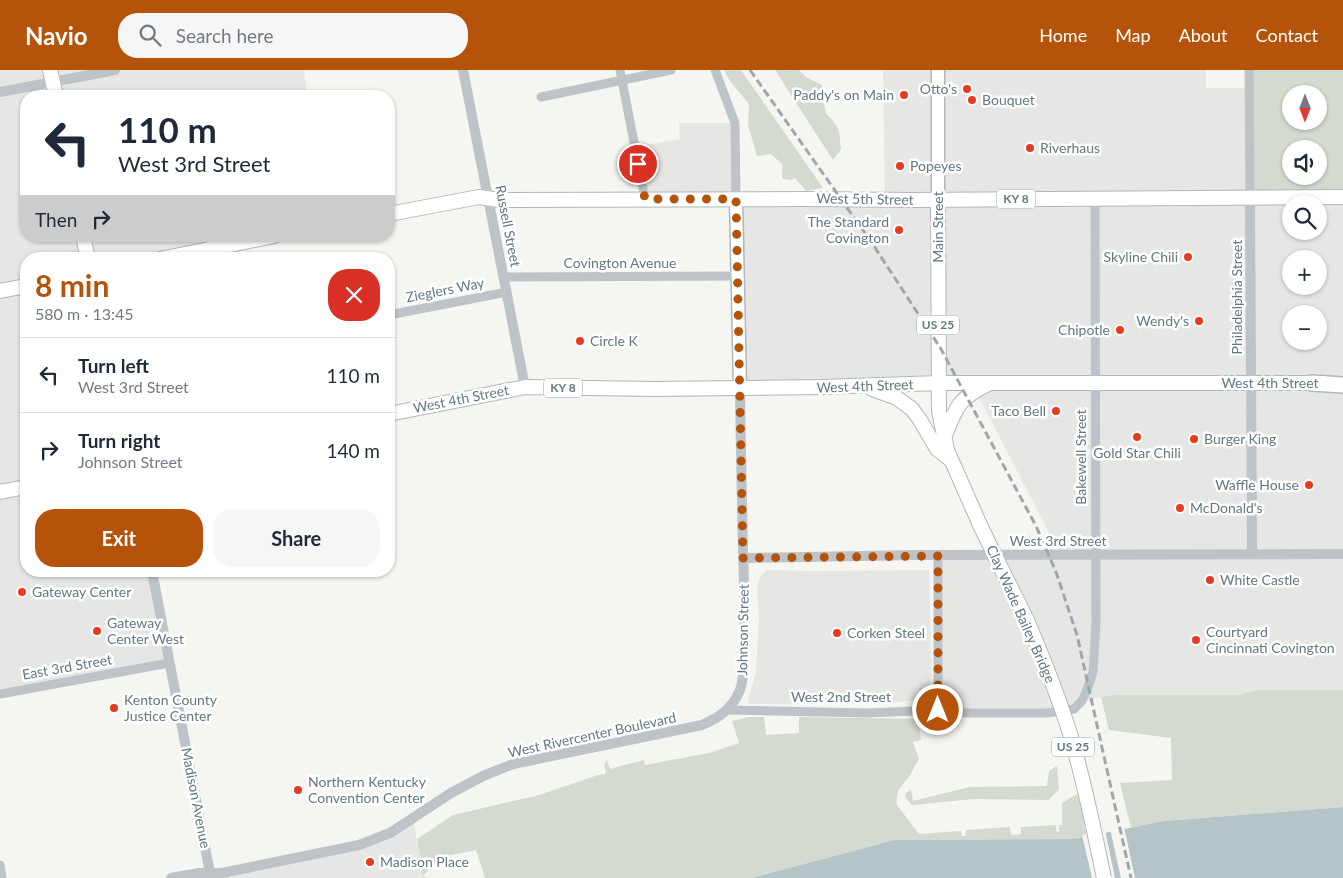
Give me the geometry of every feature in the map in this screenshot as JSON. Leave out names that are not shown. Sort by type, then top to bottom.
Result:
[{"type":"highway","points":[[1312,383],[1343,385]]},
{"type":"main road","name":"Main Street","points":[[938,70],[938,384]]},
{"type":"main road","points":[[52,76],[55,90]]},
{"type":"main road","name":"West 5th Street","points":[[395,213],[478,197],[499,200],[938,200],[1343,197]]},
{"type":"main road","name":"Johnson Street","points":[[736,199],[740,388]]},
{"type":"main road","points":[[195,252],[244,242]]},
{"type":"main road","points":[[0,291],[20,287]]},
{"type":"main road","name":"West 4th Street","points":[[395,413],[525,387],[610,389],[989,383],[1312,383],[1343,381]]},
{"type":"main road","points":[[944,439],[956,407],[963,399],[989,383]]},
{"type":"main road","name":"Clay Wade Bailey Bridge","points":[[938,384],[939,410],[944,439],[951,460],[980,525],[1027,620],[1071,737],[1104,878]]},
{"type":"main road","points":[[862,386],[897,398],[906,405],[920,420],[936,449],[951,460]]},
{"type":"main road","points":[[0,492],[20,488]]},
{"type":"street","points":[[0,92],[52,76],[115,70]]},
{"type":"street","name":"Russell Street","points":[[463,70],[525,387]]},
{"type":"street","points":[[620,70],[645,199]]},
{"type":"street","points":[[541,97],[671,70]]},
{"type":"street","name":"Johnson Street","points":[[714,70],[735,123],[736,199]]},
{"type":"street","name":"Philadelphia Street","points":[[1249,70],[1252,553]]},
{"type":"street","name":"Bakewell Street","points":[[1074,709],[1082,701],[1093,669],[1096,622],[1095,198]]},
{"type":"street","name":"Covington Avenue","points":[[504,277],[737,276]]},
{"type":"street","name":"Zieglers Way","points":[[395,314],[507,292]]},
{"type":"street","name":"Johnson Street","points":[[728,710],[734,703],[740,688],[744,668],[740,388]]},
{"type":"street","name":"West 3rd Street","points":[[743,558],[1095,554],[1343,554]]},
{"type":"street","points":[[938,556],[938,710]]},
{"type":"street","name":"Madison Avenue","points":[[153,577],[211,876]]},
{"type":"street","name":"East 3rd Street","points":[[0,694],[169,663]]},
{"type":"street","name":"West 2nd Street","points":[[728,710],[868,712],[938,710],[966,713],[1046,713],[1074,709]]},
{"type":"street","name":"West Rivercenter Boulevard","points":[[171,878],[199,873],[211,876],[359,845],[390,833],[452,793],[483,776],[513,764],[702,725],[718,718],[728,710]]},
{"type":"street","points":[[0,865],[2,878]]},
{"type":"shaded area","points":[[0,70],[304,70],[306,90],[20,90],[20,242],[253,242],[217,252],[20,252],[20,577],[153,577],[169,663],[0,694]]},
{"type":"shaded area","points":[[724,70],[741,70],[823,188],[806,191],[795,178],[791,180],[782,179],[782,164],[771,154],[757,156],[748,125],[749,104],[730,81]]},
{"type":"shaded area","points":[[775,70],[799,70],[806,77],[822,85],[822,96],[826,113],[839,131],[841,149],[833,160]]},
{"type":"shaded area","points":[[883,70],[1206,70],[1206,88],[1249,88],[1250,197],[1282,197],[1282,240],[1327,240],[1327,197],[1343,197],[1343,690],[1256,690],[1239,695],[1113,695],[1082,701],[1074,709],[938,710],[938,556],[1060,554],[975,390],[978,388],[740,388],[736,199],[885,198]]},
{"type":"shaded area","points":[[1249,70],[1343,70],[1343,197],[1282,195],[1282,197],[1250,197]]},
{"type":"shaded area","points":[[679,123],[735,123],[736,199],[645,199],[635,147],[680,139]]},
{"type":"shaded area","name":"Corken Steel","points":[[767,570],[929,570],[932,677],[928,690],[922,697],[916,700],[884,704],[749,704],[748,701],[756,672],[759,618],[757,584],[760,577]]},
{"type":"shaded area","points":[[1256,690],[1343,690],[1343,807],[1164,821],[1131,828],[1120,783],[1172,780],[1171,738],[1109,730],[1101,697],[1113,695],[1239,695]]},
{"type":"shaded area","points":[[749,717],[764,717],[766,735],[799,733],[799,717],[918,719],[921,740],[913,742],[919,759],[899,790],[897,805],[919,834],[961,831],[962,836],[965,836],[966,830],[1010,827],[1011,835],[1021,834],[1021,827],[1056,825],[1056,831],[1059,832],[1059,825],[1062,825],[1062,803],[1077,794],[1085,819],[1084,825],[1087,837],[1075,839],[894,840],[752,878],[485,878],[476,850],[447,856],[443,855],[423,876],[417,839],[453,815],[539,795],[606,774],[604,764],[607,760],[610,769],[644,760],[645,765],[709,753],[739,743],[732,721]]},
{"type":"shaded area","points":[[1057,766],[1059,789],[1049,800],[973,799],[912,805],[905,797],[906,793],[911,789],[913,801],[970,787],[1047,786],[1049,771]]},
{"type":"shaded area","points":[[1343,807],[1343,878],[752,878],[894,840],[1075,839],[1164,821]]},
{"type":"shaded area","points":[[413,819],[423,876],[421,878],[171,878],[359,845]]},
{"type":"pier","points":[[1124,827],[1135,878],[1121,878],[1110,829]]},
{"type":"pier","points":[[1105,830],[1115,878],[1092,878],[1082,835]]},
{"type":"railway","points":[[750,70],[872,243],[941,349],[1036,526],[1056,572],[1077,635],[1131,878]]},
{"type":"place","name":"Otto's","points":[[967,89]]},
{"type":"place","name":"Paddy's on Main","points":[[904,95]]},
{"type":"place","name":"Bouquet","points":[[972,100]]},
{"type":"place","name":"Riverhaus","points":[[1030,148]]},
{"type":"place","name":"Popeyes","points":[[900,166]]},
{"type":"place","name":"The Standard Covington","points":[[899,230]]},
{"type":"place","name":"Skyline Chili","points":[[1188,257]]},
{"type":"place","name":"Wendy's","points":[[1199,321]]},
{"type":"place","name":"Chipotle","points":[[1120,330]]},
{"type":"place","name":"Circle K","points":[[580,341]]},
{"type":"place","name":"Taco Bell","points":[[1056,411]]},
{"type":"place","name":"Gold Star Chili","points":[[1137,437]]},
{"type":"place","name":"Burger King","points":[[1194,439]]},
{"type":"place","name":"Waffle House","points":[[1309,485]]},
{"type":"place","name":"McDonald's","points":[[1180,508]]},
{"type":"place","name":"White Castle","points":[[1210,580]]},
{"type":"place","name":"Gateway Center","points":[[22,592]]},
{"type":"place","name":"Gateway Center West","points":[[97,631]]},
{"type":"place","name":"Corken Steel","points":[[837,633]]},
{"type":"place","name":"Courtyard Cincinnati Covington","points":[[1196,640]]},
{"type":"place","name":"Kenton County Justice Center","points":[[114,708]]},
{"type":"place","name":"Northern Kentucky Convention Center","points":[[298,790]]},
{"type":"place","name":"Madison Place","points":[[370,862]]},
{"type":"route","points":[[638,164],[645,199],[736,199],[743,558],[938,556],[938,710]]}]
